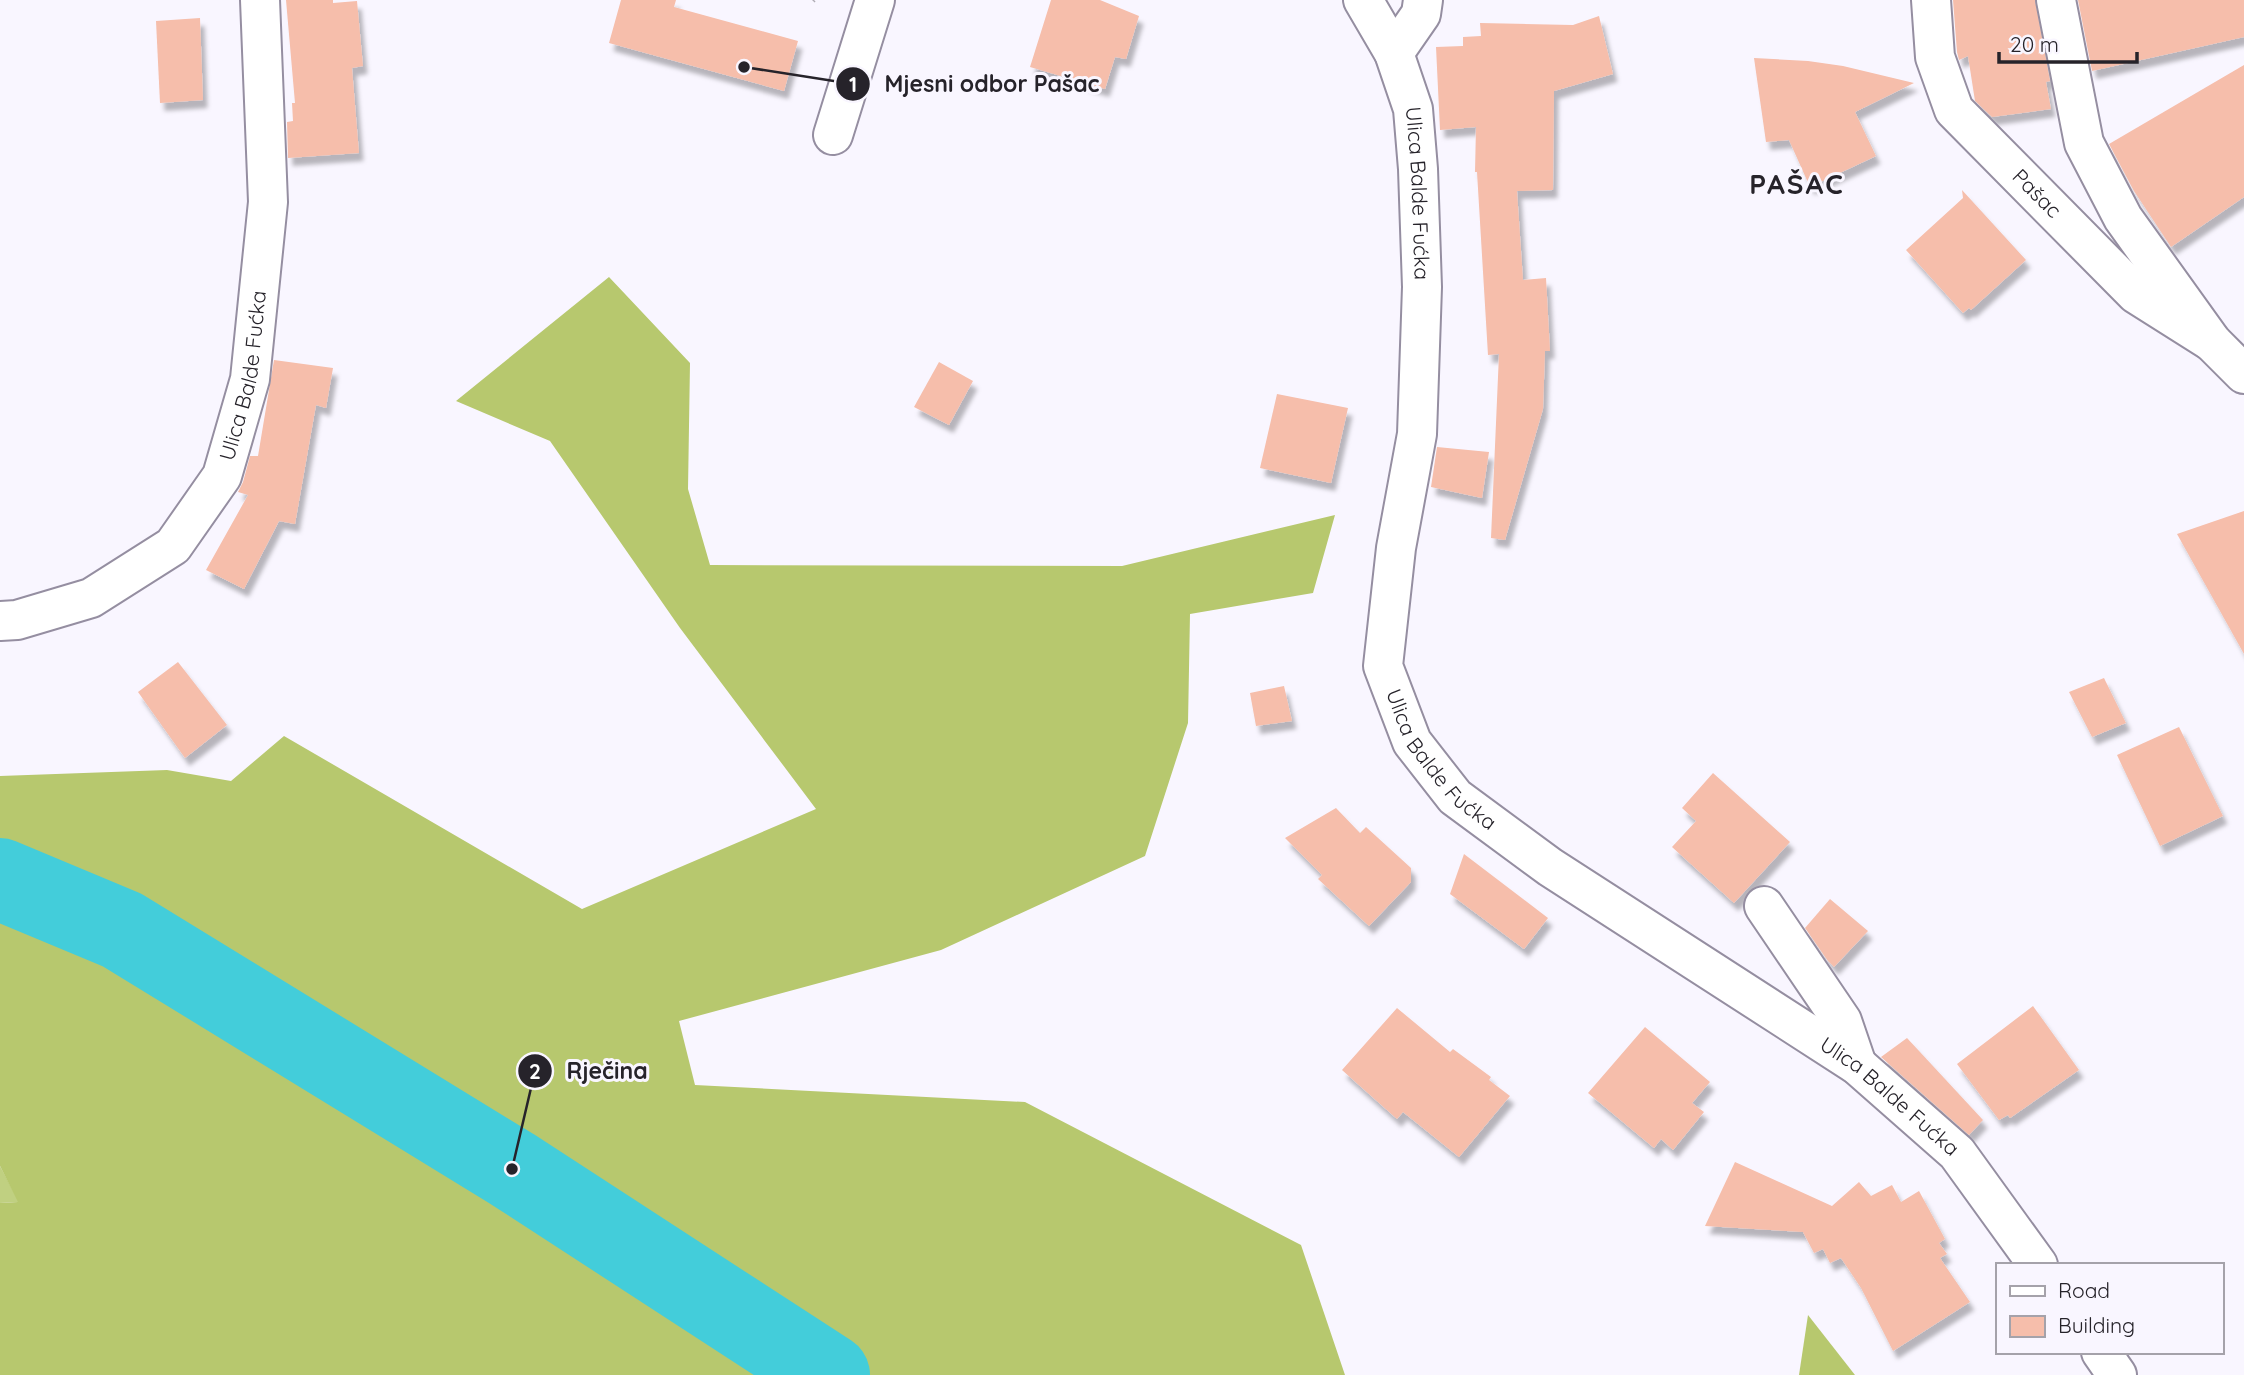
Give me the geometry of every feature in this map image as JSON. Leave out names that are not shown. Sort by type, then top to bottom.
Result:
[{"type":"main road","name":"Ulica Balde Fućka","points":[[0,621],[17,620],[91,598],[173,546],[222,476],[250,379],[268,202],[260,0]]},
{"type":"main road","points":[[833,135],[875,0]]},
{"type":"main road","name":"Ulica Balde Fućka","points":[[1363,0],[1394,53],[1413,108],[1418,169],[1422,287],[1417,434],[1395,548],[1383,666],[1412,742],[1455,797],[1539,860],[1857,1065],[1957,1153],[2037,1263]]},
{"type":"main road","points":[[1394,53],[1420,14],[1423,0]]},
{"type":"main road","name":"Pašac","points":[[1931,0],[1935,57],[1954,110],[2136,294],[2212,342]]},
{"type":"main road","name":"Pašac","points":[[2056,0],[2084,143],[2123,218],[2212,342],[2244,374]]},
{"type":"main road","points":[[1764,906],[1842,1021],[1857,1065]]},
{"type":"main road","points":[[2102,1354],[2117,1375]]},
{"type":"green space","points":[[609,277],[690,363],[688,489],[710,565],[1122,566],[1335,515],[1313,593],[1190,614],[1188,723],[1145,856],[941,950],[679,1021],[695,1085],[1025,1102],[1301,1245],[1345,1375],[0,1375],[0,1203],[18,1202],[0,1166],[0,776],[167,770],[231,781],[284,736],[582,909],[816,809],[680,628],[550,441],[456,401]]},
{"type":"green space","points":[[0,1166],[19,1202],[0,1203]]},
{"type":"green space","points":[[1808,1315],[1855,1375],[1799,1375]]},
{"type":"building","points":[[286,0],[333,0],[333,3],[357,1],[363,66],[352,68],[359,153],[288,158],[287,122],[293,121],[292,103],[295,103]]},
{"type":"building","points":[[621,0],[676,0],[674,7],[798,41],[784,91],[609,43]]},
{"type":"building","points":[[1051,0],[1100,0],[1139,16],[1126,59],[1115,57],[1105,89],[1030,67]]},
{"type":"building","points":[[1953,0],[2035,0],[2050,81],[2046,82],[2051,109],[1992,117],[1975,101],[1968,56],[1959,60],[1957,52]]},
{"type":"building","points":[[2078,0],[2244,0],[2244,37],[2092,71]]},
{"type":"building","points":[[1599,16],[1613,74],[1554,91],[1553,190],[1517,191],[1523,280],[1546,278],[1550,351],[1545,351],[1543,409],[1505,540],[1491,538],[1499,354],[1488,355],[1475,172],[1476,127],[1440,130],[1436,47],[1463,46],[1463,37],[1481,36],[1480,23],[1573,25]]},
{"type":"building","points":[[200,18],[203,100],[160,103],[156,21]]},
{"type":"building","points":[[1754,58],[1843,66],[1914,83],[1855,112],[1876,156],[1810,187],[1789,140],[1766,142]]},
{"type":"building","points":[[2244,65],[2244,197],[2171,247],[2134,191],[2109,144]]},
{"type":"building","points":[[1962,190],[2026,260],[1971,310],[1969,308],[1963,313],[1906,250],[1963,198]]},
{"type":"building","points":[[274,360],[333,368],[326,408],[316,405],[295,524],[279,521],[244,589],[206,570],[248,495],[238,492],[250,456],[258,456]]},
{"type":"building","points":[[939,362],[973,381],[949,425],[914,407]]},
{"type":"building","points":[[1277,394],[1348,408],[1331,483],[1260,468]]},
{"type":"building","points":[[1437,447],[1489,452],[1482,498],[1431,487]]},
{"type":"building","points":[[2244,511],[2244,654],[2177,534]]},
{"type":"building","points":[[178,662],[227,725],[185,758],[138,692]]},
{"type":"building","points":[[2104,678],[2126,723],[2092,737],[2069,692]]},
{"type":"building","points":[[1284,686],[1292,721],[1256,726],[1250,693]]},
{"type":"building","points":[[2179,727],[2223,816],[2160,846],[2117,755]]},
{"type":"building","points":[[1713,773],[1790,842],[1734,903],[1672,847],[1696,821],[1682,808]]},
{"type":"building","points":[[1336,808],[1360,833],[1366,827],[1411,868],[1411,882],[1369,926],[1318,879],[1322,875],[1285,838]]},
{"type":"building","points":[[1464,854],[1548,918],[1524,949],[1450,894]]},
{"type":"building","points":[[1830,899],[1868,931],[1834,967],[1805,928]]},
{"type":"building","points":[[2033,1006],[2079,1070],[2010,1118],[2008,1115],[1999,1120],[1957,1064]]},
{"type":"building","points":[[1397,1008],[1450,1052],[1453,1049],[1491,1077],[1489,1080],[1510,1096],[1459,1157],[1403,1112],[1397,1119],[1342,1070]]},
{"type":"building","points":[[1645,1027],[1710,1082],[1692,1103],[1704,1112],[1673,1150],[1661,1139],[1654,1148],[1588,1093]]},
{"type":"building","points":[[1907,1038],[1983,1120],[1969,1135],[1881,1057]]},
{"type":"building","points":[[1735,1162],[1832,1206],[1859,1182],[1871,1196],[1892,1185],[1901,1202],[1919,1191],[1945,1239],[1939,1243],[1947,1254],[1940,1258],[1970,1302],[1893,1351],[1861,1288],[1841,1258],[1830,1263],[1823,1249],[1814,1253],[1803,1232],[1705,1226]]},
{"type":"waterway","points":[[0,879],[122,930],[512,1169],[829,1375]]},
{"type":"place","name":"Mjesni odbor Pašac","points":[[744,67]]},
{"type":"place","name":"Rječina","points":[[512,1169]]},
{"type":"district","name":"PAŠAC","points":[[1797,184]]}]
